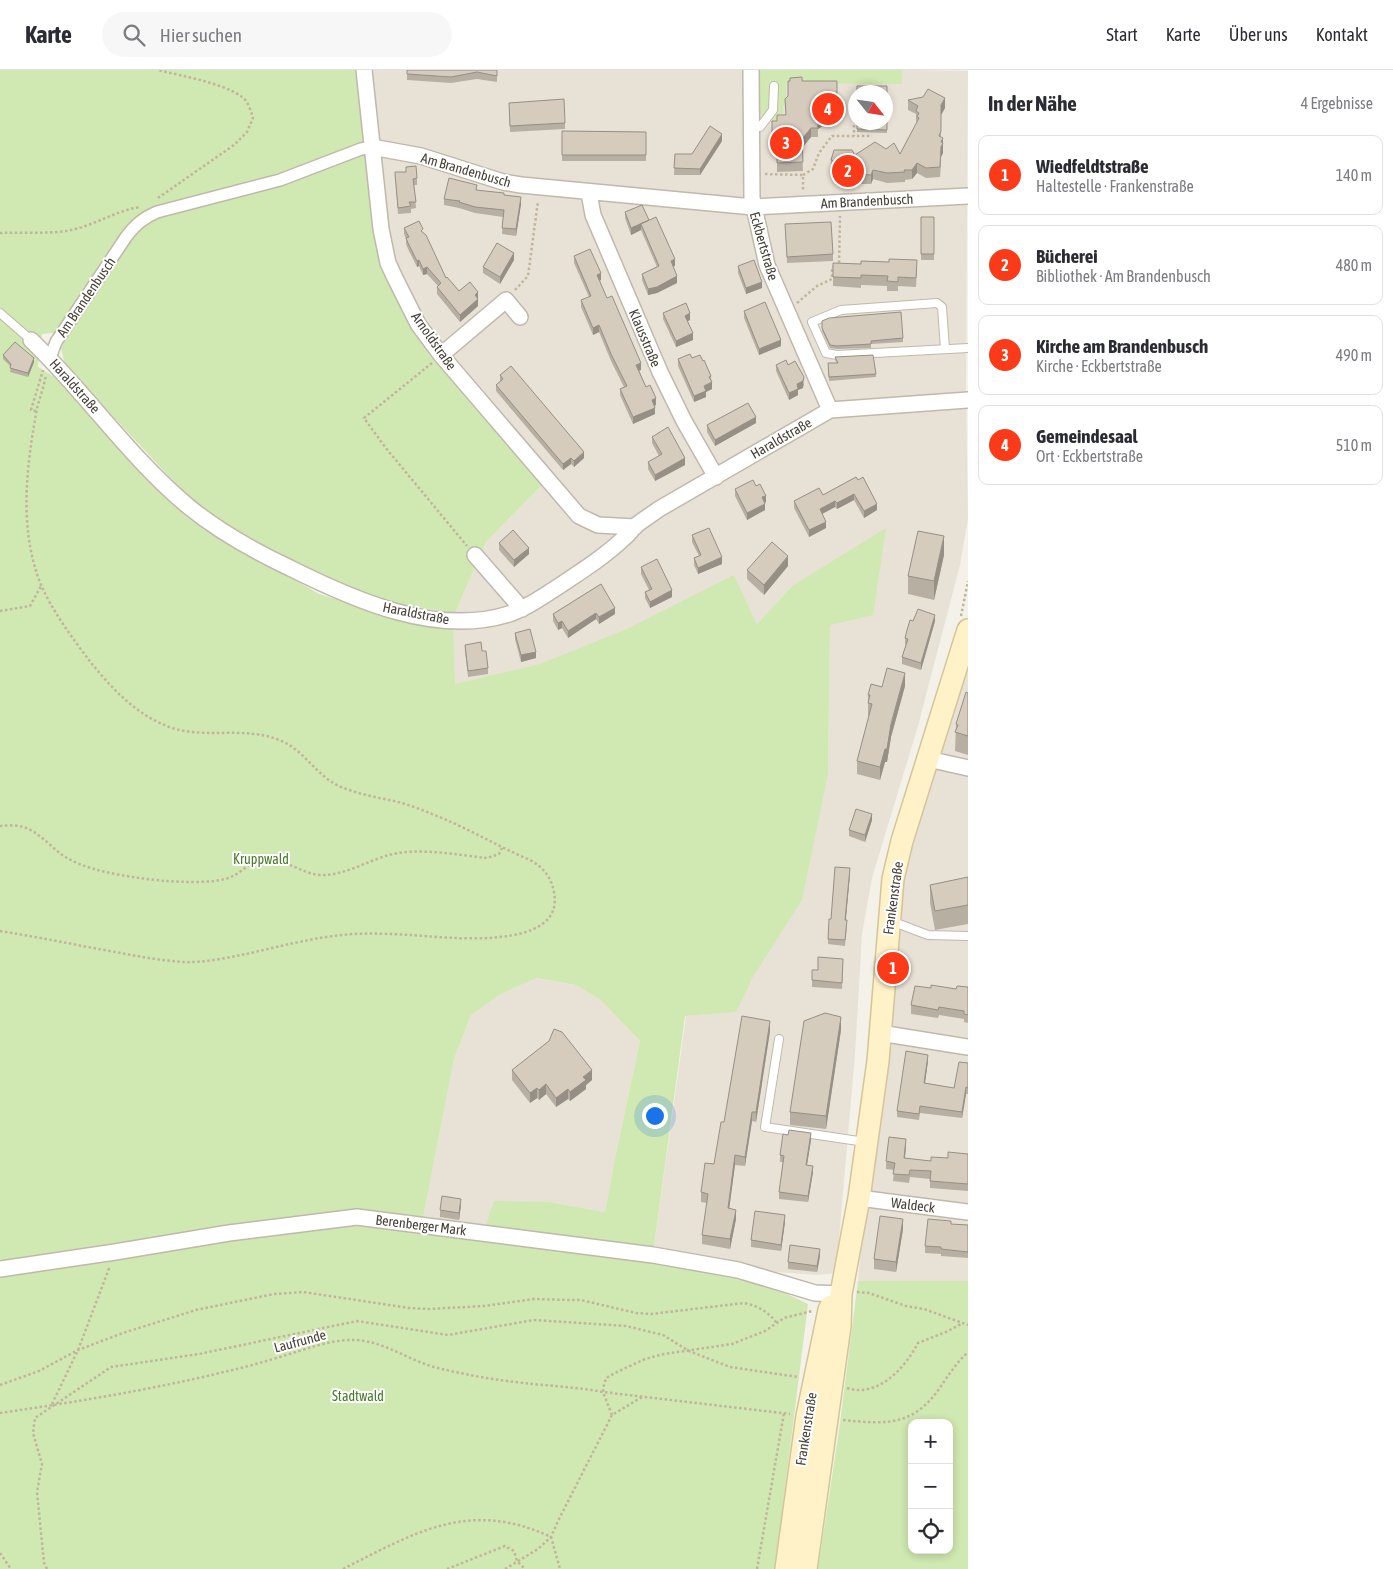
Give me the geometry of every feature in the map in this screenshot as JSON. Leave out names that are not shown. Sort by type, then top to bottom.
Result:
[{"type":"main road","name":"Frankenstraße","points":[[806,1569],[817,1418],[828,1310],[848,1293],[880,1033],[893,878],[902,841],[968,630]]},
{"type":"main road","name":"Frankenstraße","points":[[786,1569],[817,1418]]},
{"type":"street","name":"Arnoldstraße","points":[[364,70],[381,229],[388,262],[418,324],[441,355],[579,516],[598,525],[635,526]]},
{"type":"street","name":"Eckbertstraße","points":[[751,70],[753,207],[767,265],[786,313],[830,410]]},
{"type":"street","name":"Am Brandenbusch","points":[[50,358],[56,342],[126,237],[146,216],[280,180],[372,146],[422,156],[503,182],[539,188],[753,207],[968,196]]},
{"type":"street","name":"Klausstraße","points":[[589,193],[593,215],[660,372],[684,421],[716,477]]},
{"type":"street","points":[[441,355],[506,300],[520,317]]},
{"type":"street","name":"Haraldstraße","points":[[31,340],[50,358],[140,460],[171,490],[188,506],[244,546],[350,597],[390,610],[422,617],[456,621],[486,620],[522,609],[594,562],[624,538],[635,526],[659,509],[830,410],[968,400]]},
{"type":"street","points":[[475,555],[522,609]]},
{"type":"street","points":[[928,759],[968,768]]},
{"type":"street","points":[[880,1033],[968,1047]]},
{"type":"street","name":"Waldeck","points":[[859,1198],[968,1212]]},
{"type":"street","name":"Berenberger Mark","points":[[0,1269],[229,1233],[357,1217],[653,1255],[738,1270],[815,1294],[848,1293]]},
{"type":"lane","points":[[751,127],[760,127],[773,110],[774,86]]},
{"type":"lane","points":[[945,349],[942,308],[937,303],[841,310],[812,322],[826,353],[837,355],[968,348]]},
{"type":"lane","name":"Haraldstraße","points":[[0,313],[31,340]]},
{"type":"lane","points":[[888,922],[900,924],[928,935],[968,936]]},
{"type":"lane","points":[[779,1040],[765,1127],[866,1142]]},
{"type":"path","points":[[146,216],[151,205],[162,195],[234,144],[247,132],[253,118],[243,97],[205,82],[158,70]]},
{"type":"path","points":[[854,130],[854,136]]},
{"type":"path","points":[[765,165],[765,174],[803,175],[813,169],[819,153],[832,136],[872,136]]},
{"type":"path","points":[[803,175],[803,205]]},
{"type":"path","points":[[506,300],[528,276],[539,188]]},
{"type":"path","points":[[786,313],[817,286],[832,279],[832,267],[839,266],[840,202]]},
{"type":"path","points":[[0,233],[66,231],[97,222],[133,208],[151,205]]},
{"type":"path","points":[[441,355],[364,418],[385,447],[475,555]]},
{"type":"path","points":[[36,411],[31,410],[40,378],[50,358]]},
{"type":"path","points":[[0,931],[149,958],[185,962],[224,958],[309,940],[354,934],[397,934],[466,939],[505,938],[529,931],[548,920],[553,912],[555,897],[548,874],[541,867],[432,814],[339,786],[323,776],[298,750],[279,740],[253,734],[204,734],[172,728],[147,717],[130,704],[97,670],[68,633],[42,586],[30,546],[27,527],[26,487],[36,411],[50,358]]},
{"type":"path","points":[[0,611],[30,606],[42,586]]},
{"type":"path","points":[[0,826],[24,827],[39,836],[68,859],[77,863],[116,874],[167,881],[210,881],[232,877],[263,858],[276,860],[313,875],[327,875],[390,855],[410,852],[487,858],[499,854],[502,848]]},
{"type":"path","points":[[52,1405],[78,1350],[115,1252]]},
{"type":"path","points":[[0,1385],[39,1371],[78,1350],[123,1333],[196,1310],[274,1294],[302,1292],[410,1308],[429,1309],[484,1306],[534,1299],[581,1300],[636,1313],[651,1314],[744,1303],[764,1310],[776,1322]]},
{"type":"path","points":[[848,1293],[869,1293],[968,1325]]},
{"type":"path","points":[[612,1415],[603,1392],[606,1378],[616,1372],[646,1359],[732,1344],[764,1331],[784,1318],[813,1311]]},
{"type":"path","points":[[47,1569],[44,1563],[37,1492],[42,1464],[33,1433],[35,1418],[111,1367],[199,1354],[357,1321],[448,1335],[534,1320],[626,1326],[663,1335],[689,1351],[730,1367],[822,1381],[856,1391],[877,1387],[897,1372],[910,1358],[918,1343],[963,1323]]},
{"type":"path","name":"Laufrunde","points":[[0,1412],[52,1405],[205,1377],[239,1369],[322,1344],[361,1340],[386,1347],[417,1362],[455,1372],[521,1383],[585,1388],[643,1397],[872,1423],[901,1420],[915,1414],[928,1403],[959,1360],[968,1352]]},
{"type":"path","points":[[505,1569],[538,1549],[551,1537],[612,1415],[643,1397]]},
{"type":"path","points":[[757,1569],[784,1412]]},
{"type":"path","points":[[343,1569],[423,1530],[465,1520],[514,1524],[532,1528],[551,1537],[560,1569]]},
{"type":"path","points":[[447,1569],[505,1546],[514,1551],[518,1562],[525,1569]]},
{"type":"path","points":[[0,1553],[11,1569]]},
{"type":"shaded area","points":[[368,70],[968,71],[966,384],[968,519],[960,565],[918,726],[872,878],[862,934],[855,1054],[836,1273],[817,1275],[738,1269],[653,1254],[686,1016],[736,1011],[752,977],[828,774],[830,625],[792,586],[757,624],[734,576],[607,656],[428,702],[455,613],[486,542],[544,483],[430,356],[388,279]]},
{"type":"shaded area","points":[[968,632],[968,1281],[858,1281],[889,927]]},
{"type":"shaded area","points":[[535,978],[576,985],[602,1000],[640,1041],[605,1212],[550,1202],[484,1231],[422,1223],[454,1059],[471,1015],[499,995]]},
{"type":"green space","points":[[0,70],[362,70],[388,279],[430,356],[544,483],[486,542],[455,613],[391,603],[298,565],[238,535],[198,506],[65,365],[61,348],[68,336],[51,333],[42,334],[38,367],[53,376],[186,517],[319,594],[386,615],[453,625],[455,684],[540,664],[627,629],[734,575],[757,624],[792,586],[886,528],[873,615],[830,625],[828,774],[802,900],[753,977],[736,1012],[685,1016],[653,1254],[484,1231],[494,1201],[550,1202],[605,1212],[640,1041],[601,1000],[576,985],[536,978],[499,995],[471,1015],[454,1059],[422,1223],[357,1221],[738,1271],[808,1304],[775,1569],[0,1569]]},
{"type":"green space","points":[[760,70],[902,70],[902,84],[786,83],[786,104],[783,106],[783,114],[786,116],[786,122],[771,123],[760,114]]},
{"type":"green space","points":[[858,1281],[968,1281],[968,1569],[818,1569],[839,1431]]},
{"type":"building","points":[[407,70],[497,70],[497,76],[477,72],[451,77],[407,74]]},
{"type":"building","points":[[802,77],[802,81],[837,81],[837,95],[841,100],[829,113],[818,120],[818,128],[811,128],[802,139],[803,162],[777,163],[777,140],[772,139],[772,121],[777,121],[777,115],[786,115],[785,99],[788,96],[788,81],[790,81],[790,78]]},
{"type":"building","points":[[928,89],[945,98],[941,105],[941,131],[939,136],[943,138],[941,142],[943,143],[940,167],[926,168],[917,163],[912,170],[904,170],[905,172],[887,173],[873,170],[871,175],[849,174],[835,166],[834,161],[831,160],[834,150],[852,150],[855,155],[875,142],[886,149],[894,143],[900,154],[919,118],[917,117],[919,113],[916,111],[918,106],[908,100],[923,97]]},
{"type":"building","points":[[564,99],[565,123],[510,126],[509,103]]},
{"type":"building","points":[[710,126],[722,134],[700,169],[674,168],[675,154],[692,154]]},
{"type":"building","points":[[562,131],[646,132],[646,155],[562,155]]},
{"type":"building","points":[[416,166],[417,178],[413,179],[416,202],[409,202],[411,206],[398,208],[395,172],[406,172],[406,167]]},
{"type":"building","points":[[449,178],[477,185],[476,190],[521,197],[516,229],[502,228],[504,210],[475,207],[460,201],[444,199]]},
{"type":"building","points":[[642,205],[649,220],[631,228],[625,212]]},
{"type":"building","points":[[656,217],[675,259],[671,261],[677,276],[657,287],[648,289],[642,274],[659,266],[641,224]]},
{"type":"building","points":[[921,217],[934,217],[934,254],[921,254]]},
{"type":"building","points":[[419,221],[423,229],[421,231],[426,235],[446,278],[459,291],[470,282],[478,292],[475,295],[478,299],[460,315],[437,287],[441,283],[427,267],[423,269],[408,243],[406,238],[409,237],[404,228]]},
{"type":"building","points":[[831,222],[833,254],[787,257],[785,224]]},
{"type":"building","points":[[497,243],[514,253],[500,277],[483,267]]},
{"type":"building","points":[[590,249],[601,273],[597,275],[607,298],[612,296],[641,363],[636,365],[646,387],[650,385],[656,398],[652,400],[655,408],[633,417],[620,389],[627,386],[599,325],[593,328],[581,300],[591,296],[574,256]]},
{"type":"building","points":[[889,259],[917,260],[916,278],[898,277],[898,282],[887,281],[888,276],[861,275],[861,278],[833,277],[833,263],[889,262]]},
{"type":"building","points":[[754,260],[762,282],[746,288],[738,266]]},
{"type":"building","points":[[765,302],[781,340],[759,349],[744,311]]},
{"type":"building","points":[[686,303],[690,313],[685,316],[693,333],[676,341],[663,313]]},
{"type":"building","points":[[901,312],[903,338],[871,341],[871,344],[837,346],[830,345],[822,328],[822,321],[829,318]]},
{"type":"building","points":[[15,342],[34,358],[28,373],[10,368],[11,364],[3,355]]},
{"type":"building","points":[[690,354],[692,358],[700,355],[704,360],[712,382],[704,386],[706,391],[694,396],[678,359]]},
{"type":"building","points":[[873,355],[876,374],[829,377],[828,363],[838,363],[835,357]]},
{"type":"building","points":[[786,360],[788,365],[795,361],[804,377],[803,381],[797,384],[798,389],[789,393],[776,365]]},
{"type":"building","points":[[511,366],[584,452],[574,461],[571,458],[563,464],[496,385],[503,379],[500,375]]},
{"type":"building","points":[[748,403],[756,417],[715,440],[707,425]]},
{"type":"building","points":[[668,427],[685,458],[655,475],[648,462],[662,454],[652,437]]},
{"type":"building","points":[[856,477],[858,480],[863,477],[877,504],[864,511],[854,494],[837,503],[835,501],[820,509],[826,522],[809,530],[794,501],[819,488],[823,495]]},
{"type":"building","points":[[753,480],[756,486],[760,484],[766,496],[762,497],[765,504],[747,513],[735,489]]},
{"type":"building","points":[[709,528],[722,557],[698,568],[694,558],[701,555],[692,535]]},
{"type":"building","points":[[513,530],[529,548],[514,560],[499,543]]},
{"type":"building","points":[[918,531],[944,536],[934,581],[908,576]]},
{"type":"building","points":[[772,542],[788,556],[764,585],[747,570]]},
{"type":"building","points":[[657,559],[672,590],[650,602],[645,592],[652,589],[641,567]]},
{"type":"building","points":[[601,584],[615,608],[599,617],[596,613],[568,631],[562,621],[558,623],[553,614]]},
{"type":"building","points":[[918,609],[935,615],[921,663],[902,657],[908,639],[905,638],[910,620],[913,621]]},
{"type":"building","points":[[530,629],[536,652],[521,655],[515,633]]},
{"type":"building","points":[[481,642],[482,651],[486,651],[488,668],[468,671],[465,645]]},
{"type":"building","points":[[887,668],[905,673],[891,724],[887,749],[885,749],[880,767],[857,761],[872,704],[868,703],[871,684],[882,687]]},
{"type":"building","points":[[966,692],[968,693],[968,736],[955,732]]},
{"type":"building","points":[[856,809],[872,814],[865,835],[849,830]]},
{"type":"building","points":[[835,867],[850,868],[845,940],[828,939]]},
{"type":"building","points":[[968,877],[968,905],[935,911],[930,885]]},
{"type":"building","points":[[818,957],[843,959],[842,983],[812,980],[812,970],[818,970]]},
{"type":"building","points":[[931,985],[956,989],[957,986],[968,987],[968,1015],[964,1014],[964,1011],[939,1007],[938,1010],[911,1005],[915,986],[931,988]]},
{"type":"building","points":[[825,1013],[841,1017],[826,1116],[790,1112],[804,1021]]},
{"type":"building","points":[[742,1016],[770,1021],[756,1112],[752,1112],[745,1157],[735,1155],[728,1208],[736,1210],[730,1239],[702,1235],[708,1194],[701,1192],[705,1163],[714,1164],[721,1122],[724,1122]]},
{"type":"building","points":[[554,1029],[562,1032],[592,1070],[583,1077],[586,1080],[570,1092],[568,1089],[556,1098],[546,1084],[539,1090],[537,1088],[530,1093],[512,1070],[549,1041]]},
{"type":"building","points":[[906,1051],[928,1055],[924,1083],[954,1088],[959,1062],[968,1063],[968,1088],[966,1087],[962,1112],[920,1106],[919,1114],[897,1111]]},
{"type":"building","points":[[789,1130],[811,1133],[806,1165],[813,1166],[808,1196],[779,1192],[784,1156],[780,1155],[783,1134],[788,1135]]},
{"type":"building","points":[[889,1137],[906,1139],[904,1158],[931,1161],[931,1157],[948,1158],[948,1152],[968,1154],[968,1184],[930,1181],[931,1171],[910,1170],[909,1175],[893,1174],[895,1163],[886,1161]]},
{"type":"building","points":[[442,1196],[461,1199],[459,1213],[440,1210]]},
{"type":"building","points":[[755,1211],[785,1215],[781,1245],[751,1240]]},
{"type":"building","points":[[880,1216],[903,1219],[896,1262],[874,1259]]},
{"type":"building","points":[[928,1219],[951,1221],[951,1224],[968,1225],[968,1252],[925,1246]]},
{"type":"building","points":[[790,1245],[820,1249],[817,1266],[788,1262]]},
{"type":"place","name":"Gemeindesaal","points":[[828,109]]},
{"type":"place","name":"Kirche am Brandenbusch","points":[[786,143]]},
{"type":"place","name":"Bücherei","points":[[848,171]]},
{"type":"place","name":"Wiedfeldtstraße","points":[[893,968]]},
{"type":"park label","name":"Kruppwald","points":[[261,859]]},
{"type":"park label","name":"Stadtwald","points":[[358,1396]]}]
